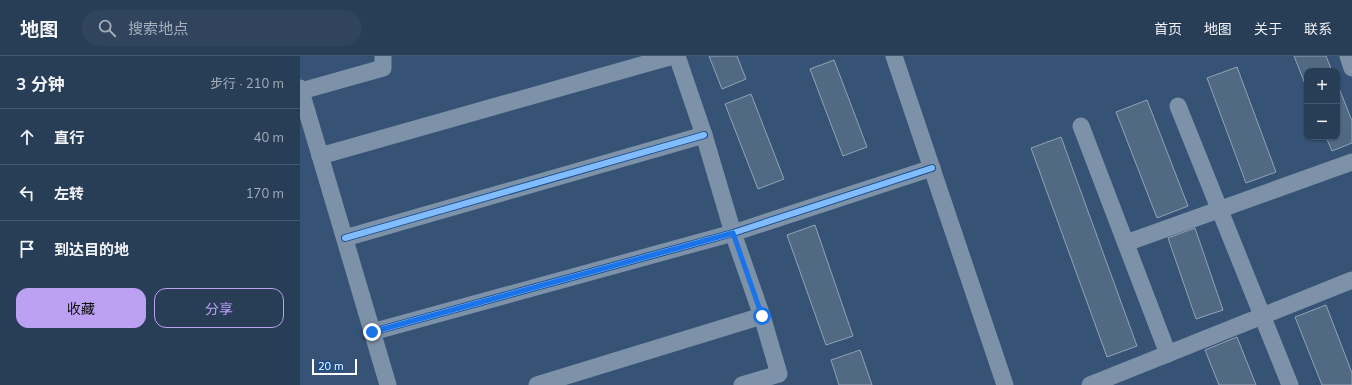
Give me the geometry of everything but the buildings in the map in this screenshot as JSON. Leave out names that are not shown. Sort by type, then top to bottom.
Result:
[{"type":"street","points":[[383,56],[384,68],[300,90],[388,385]]},
{"type":"street","points":[[320,156],[673,56]]},
{"type":"street","points":[[677,56],[704,134],[733,233],[762,316],[779,374],[742,385]]},
{"type":"street","points":[[894,56],[1005,385]]},
{"type":"street","points":[[1348,56],[1352,68]]},
{"type":"street","points":[[1178,106],[1290,385]]},
{"type":"street","points":[[1081,126],[1168,354]]},
{"type":"street","points":[[344,238],[704,134]]},
{"type":"street","points":[[1126,243],[1220,208],[1352,162]]},
{"type":"street","points":[[372,332],[733,233],[932,168]]},
{"type":"street","points":[[1090,385],[1352,280]]},
{"type":"street","points":[[537,385],[762,316]]},
{"type":"cycle path","points":[[345,238],[704,135]]},
{"type":"cycle path","points":[[372,332],[733,233],[932,168]]},
{"type":"route","points":[[372,332],[733,233],[762,316]]}]
